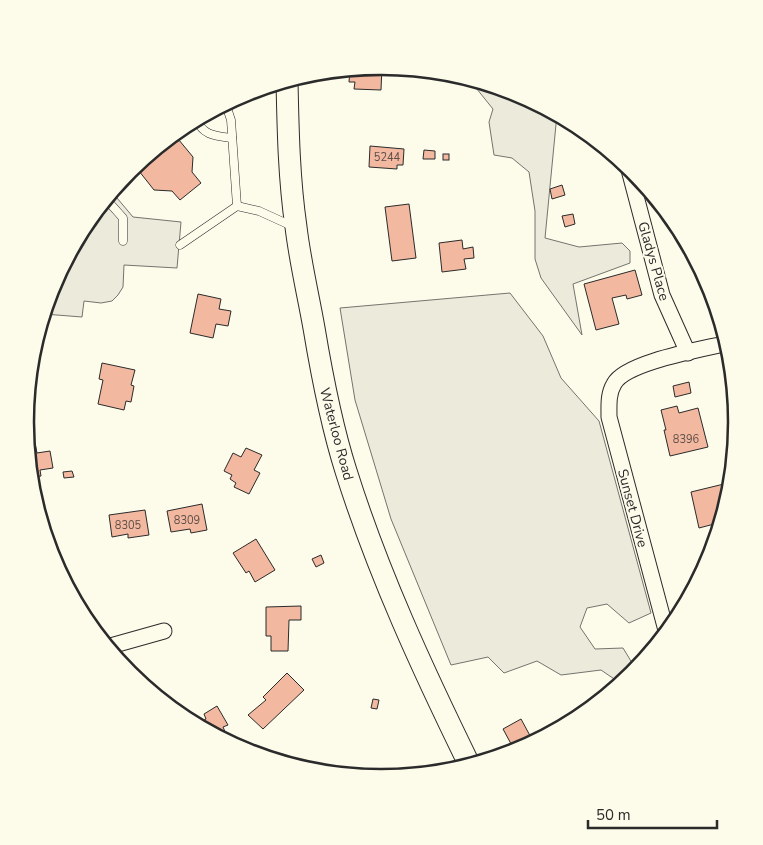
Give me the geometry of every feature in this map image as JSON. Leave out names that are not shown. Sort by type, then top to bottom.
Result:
[{"type":"main road","name":"Waterloo Road","points":[[287,88],[288,152],[296,227],[326,398],[346,471],[398,612],[467,759]]},
{"type":"street","name":"Gladys Place","points":[[632,182],[662,295],[688,352]]},
{"type":"street","points":[[688,352],[720,345]]},
{"type":"street","name":"Sunset Drive","points":[[664,624],[609,417],[608,400],[614,382],[625,372],[688,352]]},
{"type":"street","points":[[114,645],[164,631]]},
{"type":"lane","points":[[228,111],[231,120],[237,206]]},
{"type":"lane","points":[[199,126],[211,135],[232,138]]},
{"type":"lane","points":[[111,205],[123,218],[123,241]]},
{"type":"lane","points":[[180,244],[237,206],[259,211],[296,227]]},
{"type":"shaded area","points":[[476,88],[515,101],[556,122],[545,238],[579,247],[622,243],[630,251],[630,263],[573,284],[582,335],[541,278],[535,259],[535,211],[529,172],[512,158],[494,155],[489,122],[493,109]]},
{"type":"shaded area","points":[[117,197],[133,217],[181,222],[177,268],[124,265],[123,287],[118,295],[112,301],[101,303],[84,301],[82,317],[51,315],[60,289],[80,249],[92,229]]},
{"type":"shaded area","points":[[510,293],[543,336],[561,378],[599,421],[651,613],[629,623],[607,604],[587,608],[580,627],[595,649],[623,648],[632,663],[615,680],[601,670],[561,675],[537,661],[504,673],[488,657],[451,665],[391,519],[355,400],[340,308]]},
{"type":"building","points":[[382,75],[381,90],[354,89],[355,82],[349,82],[349,76]]},
{"type":"building","points":[[179,140],[193,157],[192,172],[201,183],[180,200],[172,191],[154,190],[140,173]]},
{"type":"building","points":[[370,146],[404,149],[403,165],[397,165],[397,169],[369,167]]},
{"type":"building","points":[[424,150],[435,151],[435,159],[423,159]]},
{"type":"building","points":[[443,154],[449,154],[449,160],[443,160]]},
{"type":"building","points":[[562,185],[565,195],[552,199],[550,189]]},
{"type":"building","points":[[409,204],[416,258],[392,261],[385,207]]},
{"type":"building","points":[[573,214],[575,224],[565,227],[562,216]]},
{"type":"building","points":[[462,240],[463,249],[473,247],[474,258],[464,259],[466,269],[442,272],[439,243]]},
{"type":"building","points":[[635,270],[642,295],[627,299],[626,295],[612,298],[619,324],[596,330],[584,284]]},
{"type":"building","points":[[198,294],[221,299],[219,309],[231,311],[228,326],[216,324],[213,338],[190,333]]},
{"type":"building","points":[[102,363],[135,370],[131,385],[134,386],[131,402],[126,401],[124,410],[98,404],[103,380],[99,379]]},
{"type":"building","points":[[689,382],[691,393],[675,397],[673,386]]},
{"type":"building","points":[[677,406],[679,413],[698,408],[708,447],[670,456],[661,410]]},
{"type":"building","points":[[34,443],[37,453],[50,451],[53,468],[40,470],[41,476],[38,477],[34,445]]},
{"type":"building","points":[[246,448],[262,455],[254,470],[260,473],[249,494],[234,487],[236,483],[230,479],[232,475],[224,471],[233,453],[241,457]]},
{"type":"building","points":[[72,471],[74,477],[64,478],[63,472]]},
{"type":"building","points":[[724,484],[714,524],[699,528],[691,492]]},
{"type":"building","points":[[202,504],[207,530],[191,533],[190,529],[171,532],[167,511]]},
{"type":"building","points":[[145,510],[149,535],[128,538],[128,534],[112,537],[109,515]]},
{"type":"building","points":[[256,539],[275,570],[255,582],[249,571],[246,573],[233,553]]},
{"type":"building","points":[[321,555],[324,563],[316,567],[312,559]]},
{"type":"building","points":[[301,606],[301,620],[289,620],[288,651],[271,651],[271,636],[266,636],[266,607]]},
{"type":"building","points":[[287,673],[304,690],[263,729],[248,715],[266,700],[263,697]]},
{"type":"building","points":[[373,699],[379,700],[377,709],[371,708]]},
{"type":"building","points":[[217,706],[228,725],[223,727],[226,733],[203,721],[206,719],[204,714]]},
{"type":"building","points":[[521,719],[530,736],[512,745],[503,729]]}]
